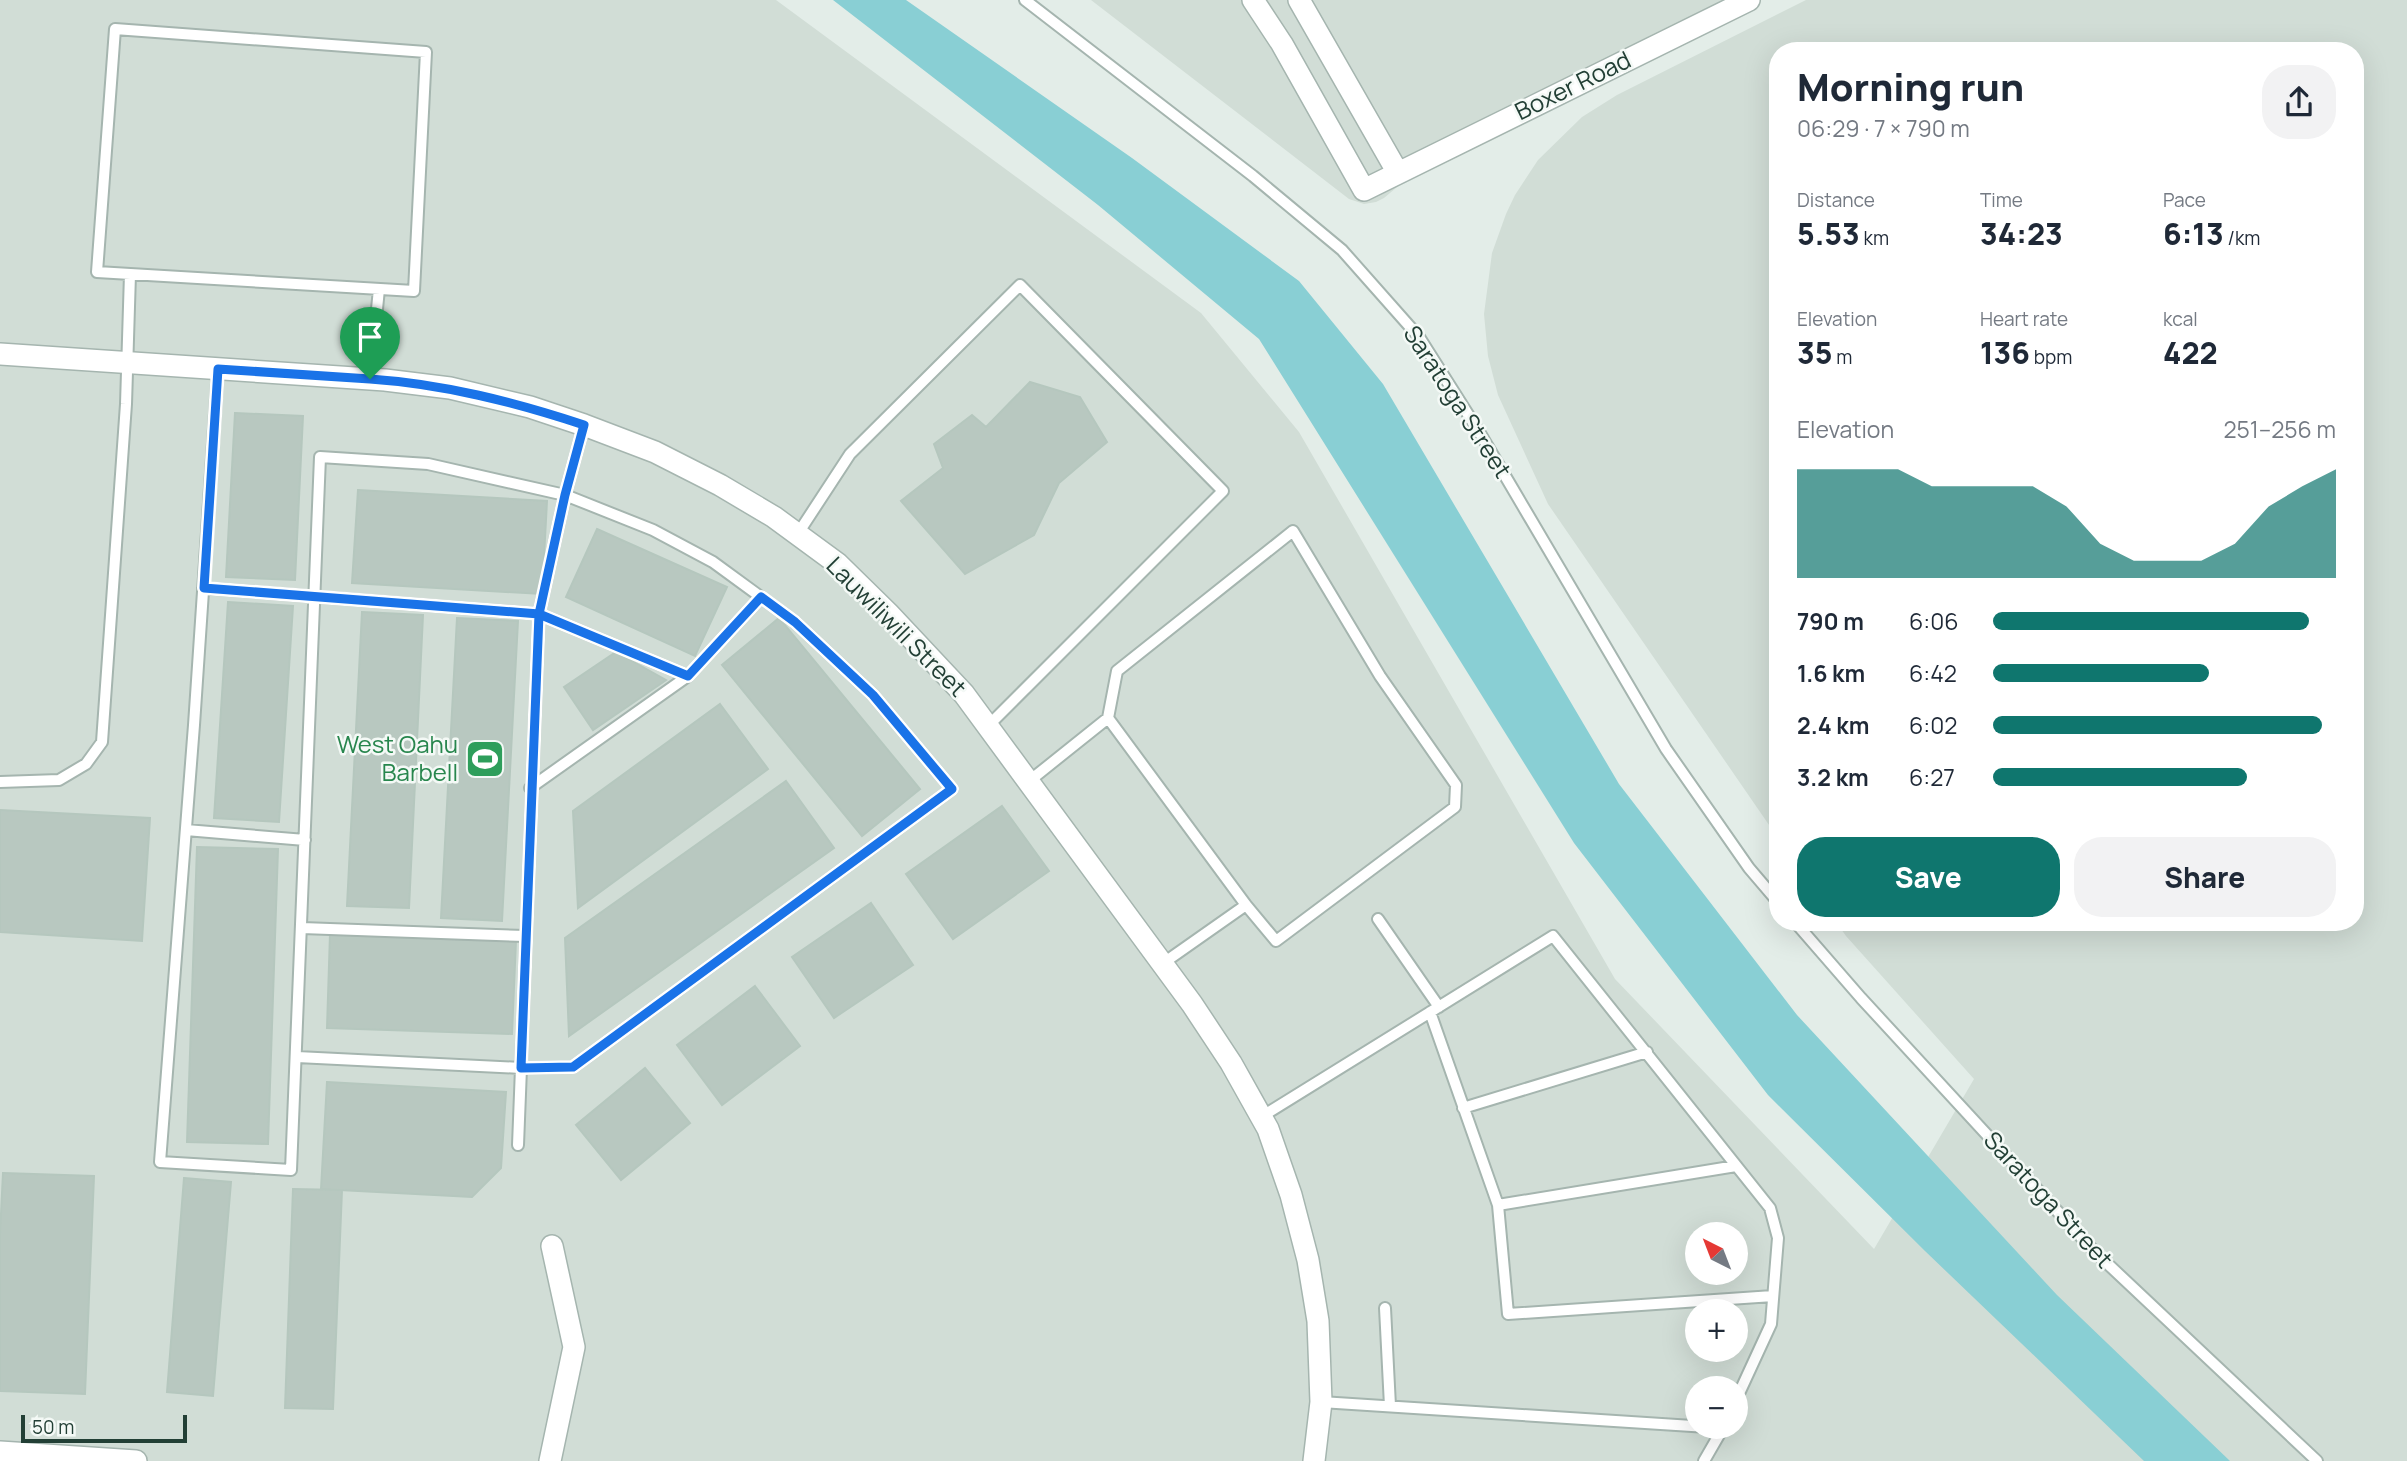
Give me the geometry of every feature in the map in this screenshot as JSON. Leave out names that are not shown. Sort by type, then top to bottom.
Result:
[{"type":"street","name":"Boxer Road","points":[[1254,0],[1282,44],[1364,190],[1749,0]]},
{"type":"street","points":[[1299,0],[1398,173]]},
{"type":"street","name":"Lauwiliwili Street","points":[[0,354],[370,379],[450,388],[530,407],[655,452],[720,485],[838,564],[964,694],[1162,964],[1231,1063],[1268,1129],[1291,1195],[1308,1261],[1318,1321],[1321,1402],[1314,1461]]},
{"type":"street","points":[[550,1461],[574,1347],[552,1246]]},
{"type":"street","points":[[0,1452],[38,1458],[136,1461]]},
{"type":"lane","name":"Saratoga Street","points":[[1025,0],[1254,176],[1342,250],[1419,337],[1481,435],[1666,748],[1749,868],[1769,891]]},
{"type":"lane","points":[[115,29],[426,52],[414,291],[379,289],[97,272],[115,29]]},
{"type":"lane","points":[[0,782],[59,780],[86,764],[102,742],[125,418],[130,274]]},
{"type":"lane","points":[[797,535],[850,454],[1020,285],[1223,491],[988,726]]},
{"type":"lane","points":[[370,379],[379,289]]},
{"type":"lane","points":[[218,369],[160,1162],[291,1170],[320,457],[428,464],[565,495],[653,530],[713,562],[795,622],[873,695],[952,789],[573,1067],[521,1068],[297,1057]]},
{"type":"lane","points":[[518,1145],[530,788],[539,614],[565,495],[584,425]]},
{"type":"lane","points":[[1028,782],[1108,718],[1117,671],[1293,531],[1380,676],[1456,785],[1455,807],[1276,941],[1246,905],[1108,718]]},
{"type":"lane","points":[[204,588],[539,614],[688,676]]},
{"type":"lane","points":[[530,788],[688,676],[761,597]]},
{"type":"lane","points":[[186,830],[305,840]]},
{"type":"lane","points":[[1162,964],[1246,905]]},
{"type":"lane","points":[[1378,919],[1435,1010],[1464,1108],[1498,1205],[1508,1314],[1773,1296]]},
{"type":"lane","points":[[302,928],[525,936]]},
{"type":"lane","name":"Saratoga Street","points":[[1803,931],[1861,999],[2094,1251],[2317,1461]]},
{"type":"lane","points":[[1261,1117],[1553,936],[1769,1208],[1778,1238],[1771,1324],[1747,1376]]},
{"type":"lane","points":[[1464,1108],[1647,1052]]},
{"type":"lane","points":[[1498,1205],[1736,1166]]},
{"type":"lane","points":[[1385,1308],[1390,1406]]},
{"type":"lane","points":[[1321,1402],[1685,1425]]},
{"type":"lane","points":[[1704,1461],[1716,1439]]},
{"type":"shaded area","points":[[0,0],[776,0],[1201,313],[1299,432],[1615,979],[1874,1249],[1974,1079],[1842,931],[2364,931],[2364,42],[1769,42],[1769,825],[1548,504],[1498,395],[1488,356],[1484,314],[1492,253],[1506,214],[1538,160],[1582,117],[1617,95],[1806,0],[2407,0],[2407,1461],[0,1461]]},
{"type":"shaded area","points":[[1091,0],[1741,0],[1409,177],[1384,198],[1364,204],[1349,199]]},
{"type":"water","points":[[833,0],[906,0],[1132,158],[1299,281],[1383,384],[1619,784],[1797,1015],[2057,1295],[2230,1461],[2144,1461],[1925,1251],[1768,1095],[1574,843],[1259,339],[1098,205]]},
{"type":"building","points":[[1030,382],[1080,397],[1107,442],[1059,483],[1034,535],[965,574],[901,501],[943,468],[934,444],[972,415],[986,427]]},
{"type":"building","points":[[235,413],[303,416],[295,580],[226,577]]},
{"type":"building","points":[[358,490],[547,501],[542,594],[352,583]]},
{"type":"building","points":[[597,529],[727,587],[695,656],[566,597]]},
{"type":"building","points":[[228,602],[293,606],[279,822],[214,818]]},
{"type":"building","points":[[362,612],[423,615],[409,908],[347,906]]},
{"type":"building","points":[[457,618],[518,621],[502,921],[441,918]]},
{"type":"building","points":[[779,618],[920,789],[862,836],[722,665]]},
{"type":"building","points":[[616,652],[666,680],[593,730],[564,687]]},
{"type":"building","points":[[720,704],[768,769],[578,908],[573,811]]},
{"type":"building","points":[[786,781],[834,848],[569,1036],[565,938]]},
{"type":"building","points":[[1002,806],[1049,871],[953,939],[906,874]]},
{"type":"building","points":[[0,810],[150,818],[142,941],[0,932]]},
{"type":"building","points":[[197,847],[278,849],[268,1144],[187,1142]]},
{"type":"building","points":[[871,903],[913,965],[834,1018],[792,957]]},
{"type":"building","points":[[330,934],[516,940],[512,1034],[327,1028]]},
{"type":"building","points":[[755,986],[800,1046],[722,1105],[677,1045]]},
{"type":"building","points":[[645,1068],[690,1123],[621,1180],[576,1125]]},
{"type":"building","points":[[327,1082],[506,1092],[501,1168],[472,1197],[321,1189]]},
{"type":"building","points":[[3,1173],[94,1176],[85,1394],[0,1391],[0,1234]]},
{"type":"building","points":[[184,1178],[231,1182],[213,1396],[167,1392]]},
{"type":"building","points":[[293,1189],[342,1190],[333,1409],[285,1408]]},
{"type":"place","name":"West Oahu Barbell","points":[[485,759]]},
{"type":"route","points":[[370,379],[218,369],[204,588],[539,614],[688,676],[761,597],[795,622],[873,695],[952,789],[573,1067],[521,1068],[539,614],[565,495],[584,425],[530,407],[450,388],[370,379]]}]
